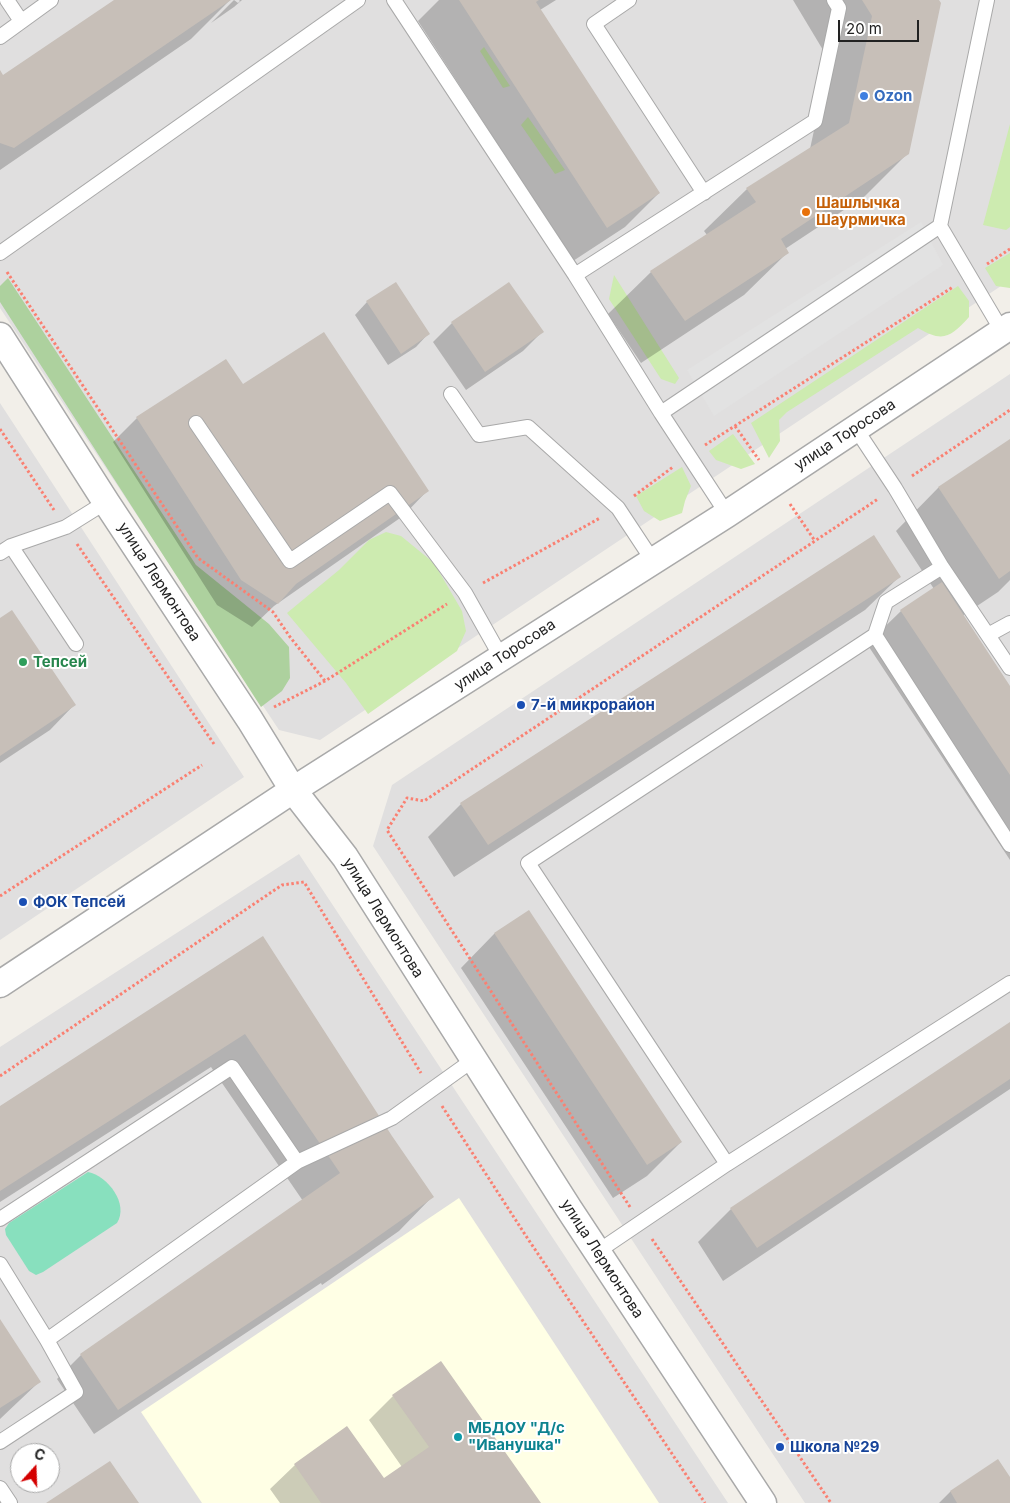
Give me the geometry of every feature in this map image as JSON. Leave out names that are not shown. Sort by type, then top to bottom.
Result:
[{"type":"street","name":"улица Торосова","points":[[0,984],[293,790],[727,514],[1006,328]]},
{"type":"street","name":"улица Лермонтова","points":[[0,336],[106,502],[250,720],[293,790],[345,856],[473,1060],[597,1252],[764,1503]]},
{"type":"lane","points":[[7,0],[21,21]]},
{"type":"lane","points":[[0,37],[51,0]]},
{"type":"lane","points":[[0,253],[358,0]]},
{"type":"lane","points":[[394,0],[575,275],[660,413],[690,455],[727,514]]},
{"type":"lane","points":[[629,0],[594,24],[704,193]]},
{"type":"lane","points":[[575,275],[815,121],[839,8],[834,0]]},
{"type":"lane","points":[[987,0],[940,226],[969,276],[1006,328]]},
{"type":"lane","points":[[660,413],[940,226]]},
{"type":"lane","points":[[451,394],[479,435],[528,427],[618,508],[654,561]]},
{"type":"lane","points":[[196,423],[290,561],[390,493],[465,594],[500,657]]},
{"type":"lane","points":[[856,429],[895,488],[942,567],[1010,668]]},
{"type":"lane","points":[[76,644],[6,549],[66,527],[106,502]]},
{"type":"lane","points":[[727,1164],[528,862],[875,635],[886,602],[942,567]]},
{"type":"lane","points":[[988,635],[1010,623]]},
{"type":"lane","points":[[875,635],[1010,845]]},
{"type":"lane","points":[[597,1252],[727,1164],[1010,983]]},
{"type":"lane","points":[[47,1340],[297,1162],[392,1118],[473,1060]]},
{"type":"lane","points":[[0,1219],[232,1067],[297,1162]]},
{"type":"lane","points":[[0,1264],[47,1340],[76,1392],[0,1442]]},
{"type":"lane","points":[[0,1488],[10,1503]]},
{"type":"path","points":[[269,710],[325,680],[465,594],[618,508],[690,455],[1010,249]]},
{"type":"path","points":[[6,271],[198,558],[272,612],[325,680]]},
{"type":"path","points":[[831,1503],[642,1223],[387,830],[407,798],[424,801],[1010,410]]},
{"type":"path","points":[[0,428],[214,744]]},
{"type":"path","points":[[0,896],[202,765]]},
{"type":"path","points":[[0,1076],[282,885],[304,882],[432,1090],[531,1244],[706,1503]]},
{"type":"shaded area","points":[[0,0],[1010,0],[1010,280],[320,740],[279,730],[0,308]]},
{"type":"shaded area","points":[[921,222],[943,265],[714,416],[687,370]]},
{"type":"shaded area","points":[[1010,374],[1010,1503],[805,1503],[373,846],[392,785]]},
{"type":"shaded area","points":[[0,403],[244,777],[0,940]]},
{"type":"shaded area","points":[[299,854],[728,1503],[0,1503],[0,1047]]},
{"type":"shaded area","points":[[459,1198],[659,1503],[202,1503],[141,1412]]},
{"type":"green space","points":[[484,47],[510,86],[503,88],[480,51]]},
{"type":"green space","points":[[528,117],[565,170],[555,174],[521,125]]},
{"type":"green space","points":[[1010,124],[1010,227],[1006,230],[983,225]]},
{"type":"green space","points":[[1010,253],[1010,288],[996,286],[985,268]]},
{"type":"green space","points":[[614,275],[679,378],[675,384],[661,379],[609,299]]},
{"type":"green space","points":[[8,278],[196,565],[269,624],[289,647],[290,678],[282,691],[261,707],[0,302],[0,286]]},
{"type":"green space","points":[[958,286],[969,301],[969,317],[957,329],[946,336],[940,336],[927,333],[918,328],[787,412],[779,420],[780,441],[769,458],[751,423]]},
{"type":"green space","points":[[733,434],[755,464],[741,469],[716,460],[709,451]]},
{"type":"green space","points":[[682,467],[691,486],[682,513],[660,521],[644,511],[636,496]]},
{"type":"green space","points":[[386,532],[401,536],[434,563],[462,611],[466,631],[457,651],[368,714],[346,683],[287,613],[339,570],[369,540]]},
{"type":"green space","points":[[88,1172],[103,1179],[115,1192],[120,1208],[120,1216],[117,1223],[36,1275],[29,1271],[6,1235],[5,1229],[9,1223]]},
{"type":"building","points":[[114,0],[231,0],[14,148],[0,143],[0,70],[3,75]]},
{"type":"building","points":[[459,0],[539,0],[536,2],[660,193],[607,228]]},
{"type":"building","points":[[862,0],[939,0],[941,3],[909,154],[781,239],[789,253],[685,321],[650,271],[756,202],[746,188],[849,123],[872,16]]},
{"type":"building","points":[[396,282],[430,334],[401,354],[366,301]]},
{"type":"building","points":[[509,282],[544,332],[485,372],[451,322]]},
{"type":"building","points":[[324,332],[429,491],[296,584],[278,604],[241,580],[136,417],[226,359],[243,384]]},
{"type":"building","points":[[1010,439],[1010,571],[999,579],[938,487]]},
{"type":"building","points":[[874,535],[901,577],[488,845],[460,803]]},
{"type":"building","points":[[942,582],[1010,686],[1010,775],[900,610]]},
{"type":"building","name":"Тепсей","points":[[12,610],[76,705],[0,756],[0,618]]},
{"type":"building","points":[[529,910],[682,1142],[647,1165],[494,933]]},
{"type":"building","points":[[263,936],[392,1136],[434,1197],[356,1252],[118,1410],[80,1354],[340,1173],[245,1034],[0,1191],[0,1106]]},
{"type":"building","points":[[1010,1022],[1010,1079],[757,1248],[730,1208]]},
{"type":"building","points":[[0,1319],[41,1382],[0,1408]]},
{"type":"building","name":"МБДОУ \"Д/с \"Иванушка\"","points":[[441,1361],[541,1503],[321,1503],[294,1464],[347,1426],[384,1478],[429,1447],[392,1395]]},
{"type":"building","points":[[998,1459],[1010,1477],[1010,1503],[957,1503],[950,1491]]},
{"type":"building","points":[[110,1461],[139,1503],[46,1503]]},
{"type":"place","name":"Ozon","points":[[864,96]]},
{"type":"place","name":"Шашлычка Шаурмичка","points":[[806,212]]},
{"type":"place","name":"Тепсей","points":[[23,662]]},
{"type":"place","name":"7-й микрорайон","points":[[521,705]]},
{"type":"place","name":"ФОК Тепсей","points":[[23,902]]},
{"type":"place","name":"МБДОУ \"Д/с \"Иванушка\"","points":[[458,1437]]},
{"type":"place","name":"Школа №29","points":[[780,1447]]}]
